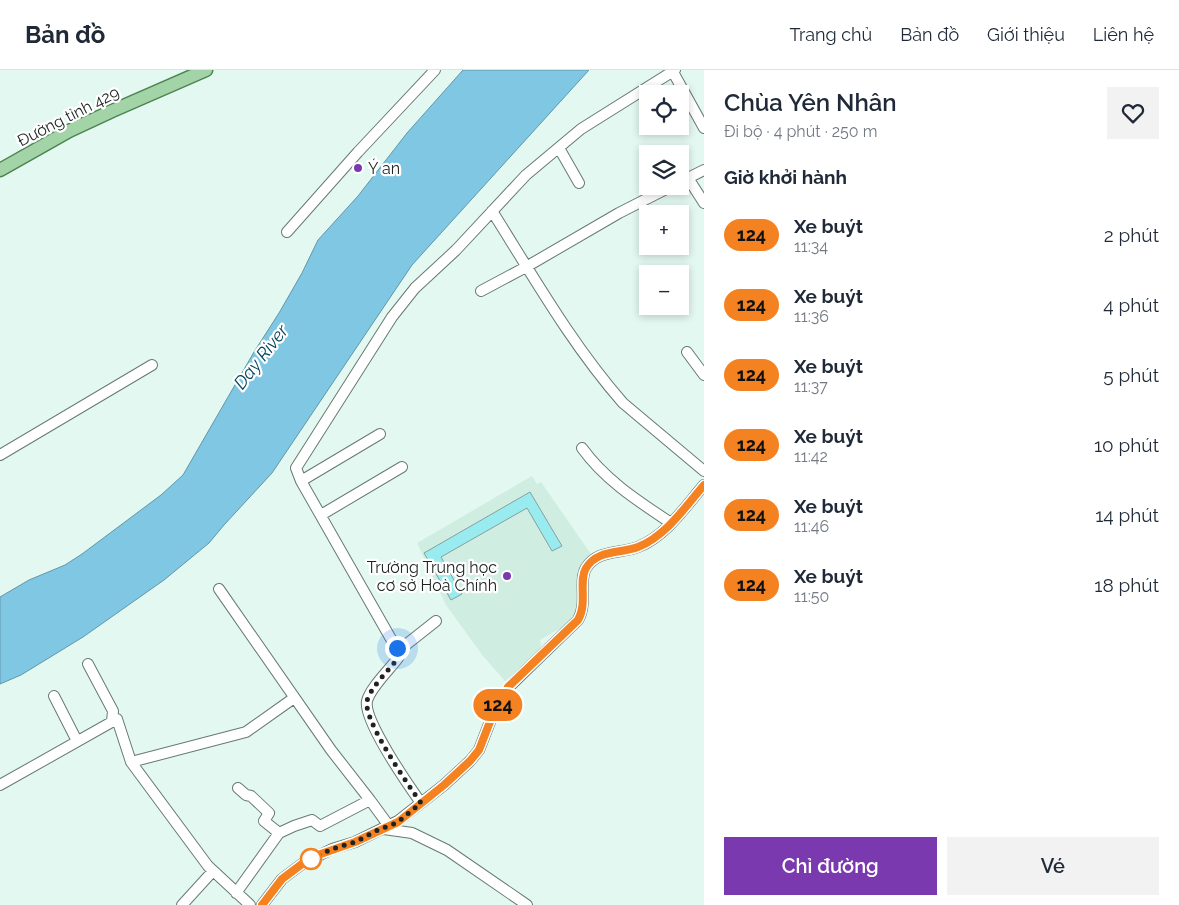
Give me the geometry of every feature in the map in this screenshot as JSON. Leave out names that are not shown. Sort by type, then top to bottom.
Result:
[{"type":"main road","name":"Đường tỉnh 429","points":[[0,170],[69,131],[206,70]]},
{"type":"street","points":[[287,232],[358,152],[435,70]]},
{"type":"street","points":[[421,803],[384,747],[368,711],[367,704],[372,691],[398,658],[398,651],[301,481],[296,470],[297,466],[392,317],[415,288],[456,250],[526,174],[595,119],[674,71],[704,128]]},
{"type":"street","points":[[559,148],[578,183]]},
{"type":"street","points":[[689,178],[704,170]]},
{"type":"street","points":[[689,186],[704,204]]},
{"type":"street","points":[[481,291],[526,267],[612,216],[654,195]]},
{"type":"street","points":[[492,211],[526,267],[578,344],[620,399],[704,471]]},
{"type":"street","points":[[687,352],[704,375]]},
{"type":"street","points":[[0,455],[152,365]]},
{"type":"street","points":[[301,481],[380,434]]},
{"type":"street","points":[[582,448],[594,465],[616,484],[671,523]]},
{"type":"street","points":[[321,515],[402,467]]},
{"type":"street","points":[[262,905],[282,879],[302,864],[315,856],[355,842],[398,822],[444,785],[470,761],[479,750],[493,714],[508,687],[578,620],[584,605],[585,569],[594,559],[605,554],[636,548],[659,535],[704,485]]},
{"type":"street","points":[[219,589],[331,750],[370,800],[385,828]]},
{"type":"street","points":[[398,651],[436,620]]},
{"type":"street","points":[[88,664],[113,711],[112,721]]},
{"type":"street","points":[[54,696],[77,741]]},
{"type":"street","points":[[131,762],[246,732],[294,698]]},
{"type":"street","points":[[0,785],[117,719],[131,762],[208,866],[250,905]]},
{"type":"street","points":[[238,788],[246,795],[251,796],[269,813],[264,821],[279,833]]},
{"type":"street","points":[[236,893],[279,833],[312,820],[320,826],[370,800]]},
{"type":"street","points":[[385,828],[412,833],[447,850],[527,905]]},
{"type":"street","points":[[182,905],[213,871]]},
{"type":"shaded area","name":"Trường Trung học cơ sở Hoà Chính","points":[[532,476],[537,484],[541,482],[593,557],[575,616],[564,629],[559,629],[540,640],[541,646],[538,652],[505,681],[483,656],[446,605],[417,543]]},
{"type":"water","name":"Day River","points":[[463,70],[589,70],[412,265],[272,473],[209,543],[164,580],[83,637],[21,675],[0,684],[0,597],[29,580],[65,565],[82,554],[161,495],[183,475],[302,273],[318,240],[358,196],[407,133]]},
{"type":"building","points":[[530,492],[562,546],[552,551],[527,508],[441,557],[462,594],[451,600],[424,553]]},
{"type":"bus line","name":"124","points":[[262,905],[282,879],[302,864],[315,856],[355,842],[398,822],[444,785],[470,761],[479,750],[493,714],[508,687],[578,620],[584,605],[585,569],[597,557],[636,548],[659,535],[704,485]]},
{"type":"place","name":"Ý an","points":[[358,168]]},
{"type":"place","name":"Trường Trung học cơ sở Hoà Chính","points":[[507,576]]},
{"type":"route","points":[[311,859],[332,849],[355,842],[398,822],[421,803],[384,747],[368,711],[367,702],[372,691],[398,658],[397,648]]}]
